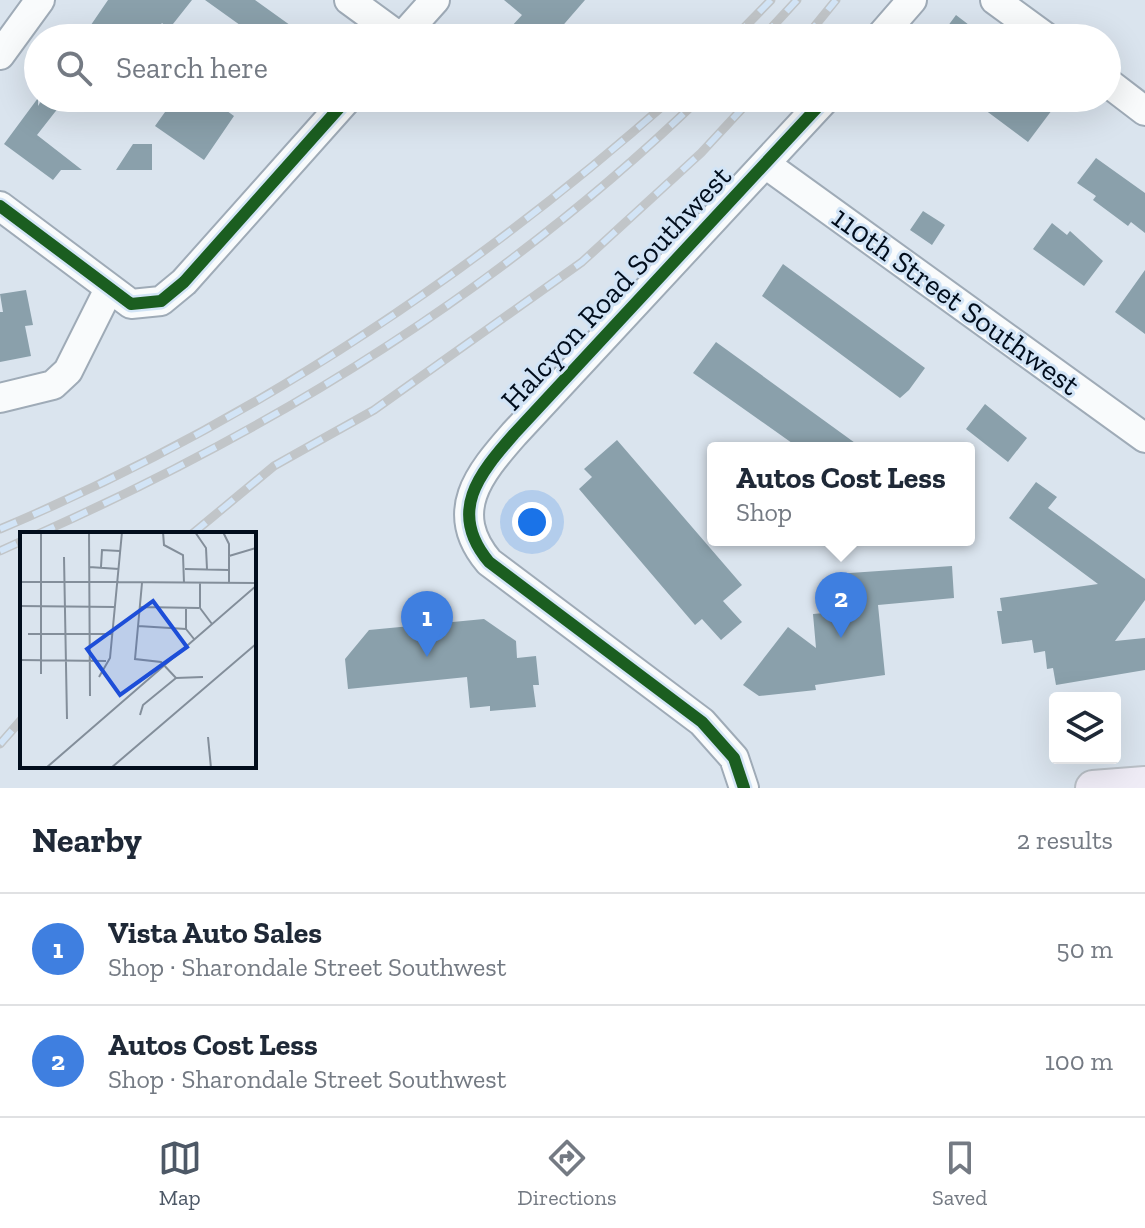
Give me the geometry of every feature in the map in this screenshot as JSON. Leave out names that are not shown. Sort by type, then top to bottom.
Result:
[{"type":"main road","points":[[1093,788],[1145,784]]},
{"type":"street","points":[[0,55],[40,0]]},
{"type":"street","points":[[349,0],[382,24]]},
{"type":"street","points":[[414,24],[435,0]]},
{"type":"street","points":[[891,24],[912,0]]},
{"type":"street","points":[[995,0],[1028,24]]},
{"type":"street","points":[[1121,93],[1145,111]]},
{"type":"street","points":[[0,206],[131,304],[161,301],[173,293],[335,112]]},
{"type":"street","name":"Halcyon Road Southwest","points":[[744,788],[734,758],[709,728],[492,565],[480,550],[471,526],[470,496],[494,457],[814,112]]},
{"type":"street","name":"110th Street Southwest","points":[[767,165],[1145,438]]},
{"type":"street","points":[[0,398],[53,385],[68,371],[109,289]]},
{"type":"building","points":[[108,0],[192,0],[173,24],[92,24]]},
{"type":"building","points":[[205,0],[255,0],[288,24],[238,24]]},
{"type":"building","points":[[504,0],[585,0],[564,24],[514,24],[522,15]]},
{"type":"building","points":[[956,15],[968,24],[949,24]]},
{"type":"building","points":[[28,112],[55,112],[37,135],[82,170],[61,170],[53,180],[4,144]]},
{"type":"building","points":[[165,112],[228,112],[234,116],[204,160],[155,126]]},
{"type":"building","points":[[988,112],[1050,112],[1028,142]]},
{"type":"building","points":[[133,144],[152,144],[152,170],[116,170]]},
{"type":"building","points":[[1096,158],[1145,193],[1145,233],[1131,222],[1128,226],[1093,200],[1096,196],[1077,183]]},
{"type":"building","points":[[923,211],[945,225],[932,245],[910,230]]},
{"type":"building","points":[[1052,223],[1067,235],[1070,231],[1103,261],[1084,286],[1033,249]]},
{"type":"building","points":[[783,264],[925,368],[909,390],[900,398],[762,296]]},
{"type":"building","points":[[1145,270],[1145,334],[1115,312]]},
{"type":"building","points":[[26,290],[33,325],[25,326],[31,356],[0,362],[0,312],[3,312],[0,294]]},
{"type":"building","points":[[716,342],[854,442],[791,442],[693,373]]},
{"type":"building","points":[[985,404],[1027,438],[1008,462],[966,429]]},
{"type":"building","points":[[617,440],[742,585],[723,601],[742,622],[721,640],[702,619],[695,625],[579,489],[592,477],[584,469]]},
{"type":"building","points":[[1036,482],[1057,497],[1048,508],[1145,579],[1145,600],[1115,641],[1145,638],[1145,670],[1056,685],[1053,668],[1047,669],[1045,651],[1034,653],[1032,640],[1002,644],[997,611],[1002,611],[1000,598],[1098,584],[1009,518]]},
{"type":"building","points":[[952,566],[954,598],[878,605],[885,675],[815,685],[816,690],[759,696],[743,685],[788,627],[816,648],[813,614],[835,612],[835,574]]},
{"type":"building","points":[[484,619],[516,641],[517,658],[536,656],[539,685],[533,685],[536,707],[490,711],[490,706],[470,708],[467,677],[348,689],[345,659],[369,630]]},
{"type":"railway","points":[[748,24],[771,0]]},
{"type":"railway","points":[[775,24],[797,0]]},
{"type":"railway","points":[[816,24],[836,0]]},
{"type":"railway","points":[[0,529],[182,443],[354,341],[517,226],[656,112]]},
{"type":"railway","points":[[42,532],[217,446],[388,345],[471,289],[550,229],[685,112]]},
{"type":"railway","points":[[194,532],[274,466],[374,410],[582,262],[701,153],[739,112]]},
{"type":"railway","points":[[0,551],[20,542]]},
{"type":"railway","points":[[0,744],[20,721]]},
{"type":"cycle path","points":[[0,206],[131,304],[161,301],[184,282],[336,112]]},
{"type":"cycle path","points":[[744,788],[734,758],[702,722],[489,562],[470,527],[469,510],[480,479],[514,434],[813,112]]},
{"type":"place","name":"Autos Cost Less","points":[[841,638]]},
{"type":"place","name":"Vista Auto Sales","points":[[427,657]]}]
